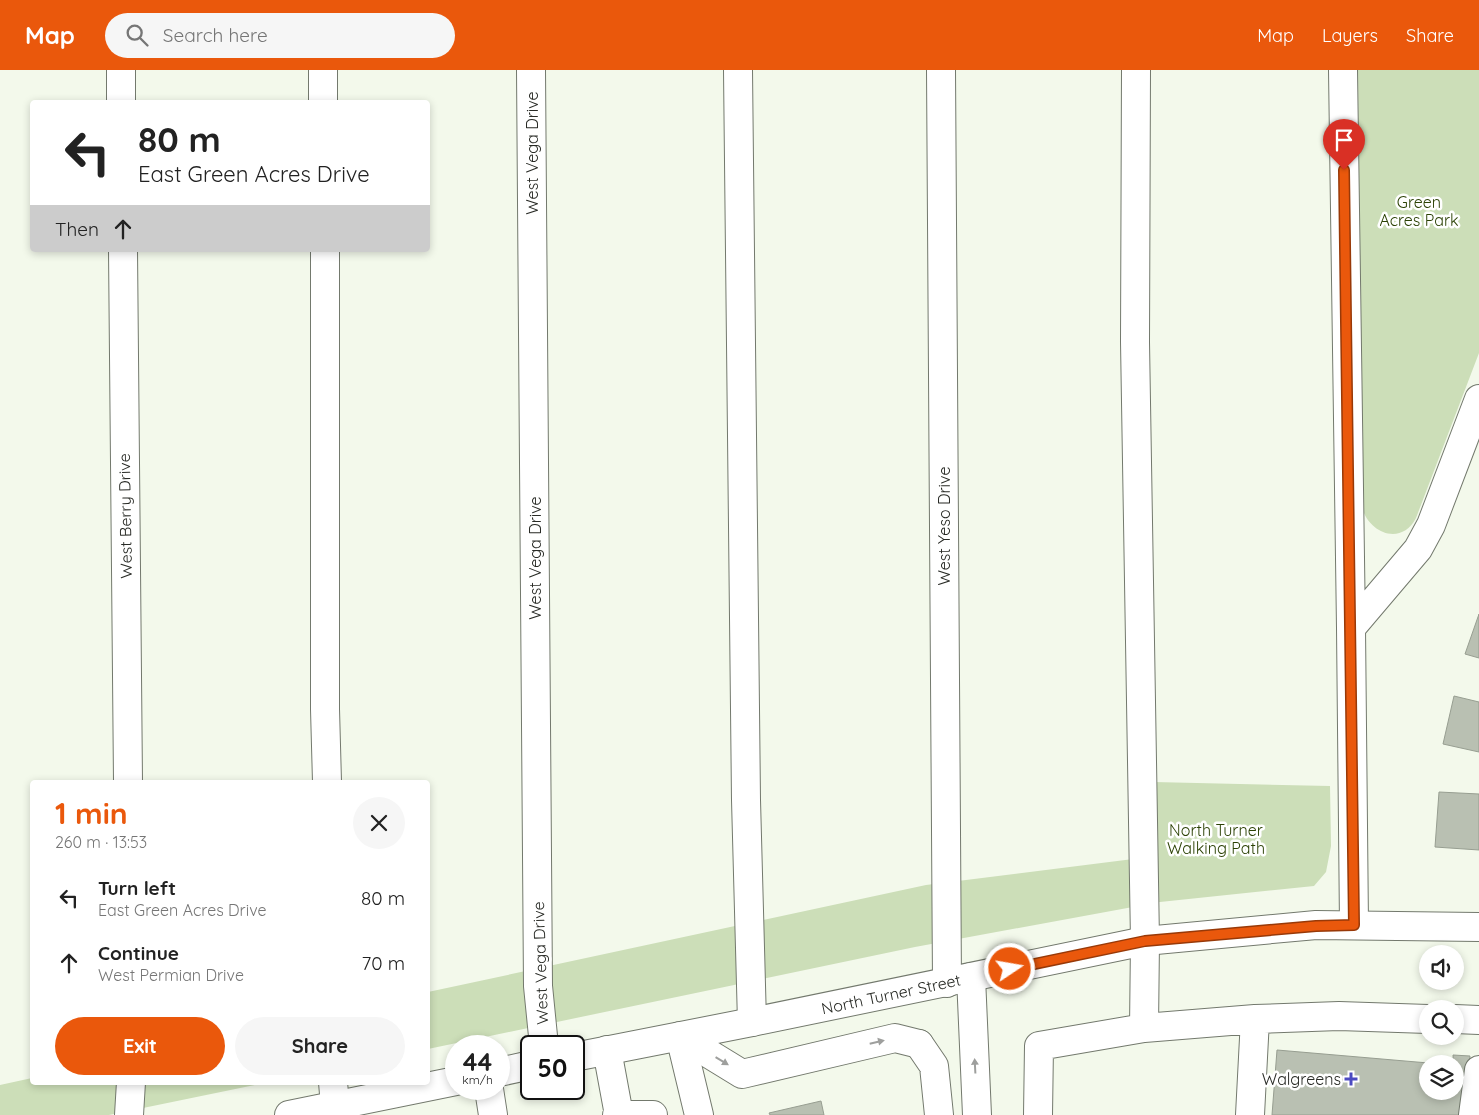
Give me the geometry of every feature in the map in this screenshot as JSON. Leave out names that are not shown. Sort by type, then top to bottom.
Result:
[{"type":"street","points":[[121,70],[121,100]]},
{"type":"street","points":[[323,70],[323,100]]},
{"type":"street","name":"West Vega Drive","points":[[531,70],[538,986],[543,1035]]},
{"type":"street","points":[[738,70],[746,800],[752,1022]]},
{"type":"street","name":"West Yeso Drive","points":[[941,70],[959,980],[977,1115]]},
{"type":"street","points":[[1136,70],[1135,342],[1145,941],[1144,1028]]},
{"type":"street","points":[[1343,70],[1354,925]]},
{"type":"street","name":"West Berry Drive","points":[[123,252],[128,780]]},
{"type":"street","points":[[326,252],[325,709],[327,780]]},
{"type":"street","points":[[1351,628],[1418,550],[1431,525],[1479,399]]},
{"type":"street","name":"North Turner Street","points":[[585,1055],[1145,941],[1316,926],[1479,928]]},
{"type":"street","points":[[1038,1115],[1039,1046],[1144,1028],[1255,1019],[1339,1016],[1419,1018]]},
{"type":"street","points":[[1250,1115],[1255,1019]]},
{"type":"street","points":[[1464,1019],[1479,1020]]},
{"type":"street","points":[[680,1036],[742,1074],[895,1038],[918,1044],[934,1066],[939,1115]]},
{"type":"street","points":[[680,1036],[699,1115]]},
{"type":"street","points":[[607,1050],[618,1115],[653,1115]]},
{"type":"street","points":[[1473,1115],[1479,1070]]},
{"type":"street","points":[[430,1084],[445,1082]]},
{"type":"street","points":[[129,1115],[131,1085]]},
{"type":"street","points":[[289,1115],[334,1094],[418,1085]]},
{"type":"street","points":[[491,1100],[493,1115]]},
{"type":"green space","name":"Green Acres Park","points":[[1358,70],[1479,70],[1479,353],[1416,518],[1410,527],[1394,534],[1385,533],[1377,529],[1364,514],[1361,504]]},
{"type":"green space","name":"North Turner Walking Path","points":[[1154,782],[1330,786],[1331,846],[1326,872],[1314,886],[1160,902],[915,947],[495,1035],[445,1035],[445,1045],[430,1049],[430,992],[926,885],[1157,856]]},
{"type":"green space","points":[[30,1078],[30,1085],[255,1085],[109,1115],[0,1115],[0,1085]]},
{"type":"building","points":[[1479,614],[1479,658],[1465,654]]},
{"type":"building","points":[[1454,696],[1479,702],[1479,752],[1443,744]]},
{"type":"building","points":[[1439,792],[1479,794],[1479,850],[1435,847]]},
{"type":"building","name":"Walgreens","points":[[1277,1050],[1419,1062],[1419,1100],[1462,1100],[1461,1115],[1272,1115]]},
{"type":"building","name":"Walgreens","points":[[1464,1056],[1470,1056],[1469,1066],[1465,1066],[1464,1078]]},
{"type":"building","points":[[821,1101],[824,1115],[770,1115],[769,1113]]},
{"type":"place","name":"Walgreens","points":[[1351,1079]]},
{"type":"route","points":[[1010,969],[1145,941],[1316,926],[1354,925],[1344,170]]}]
